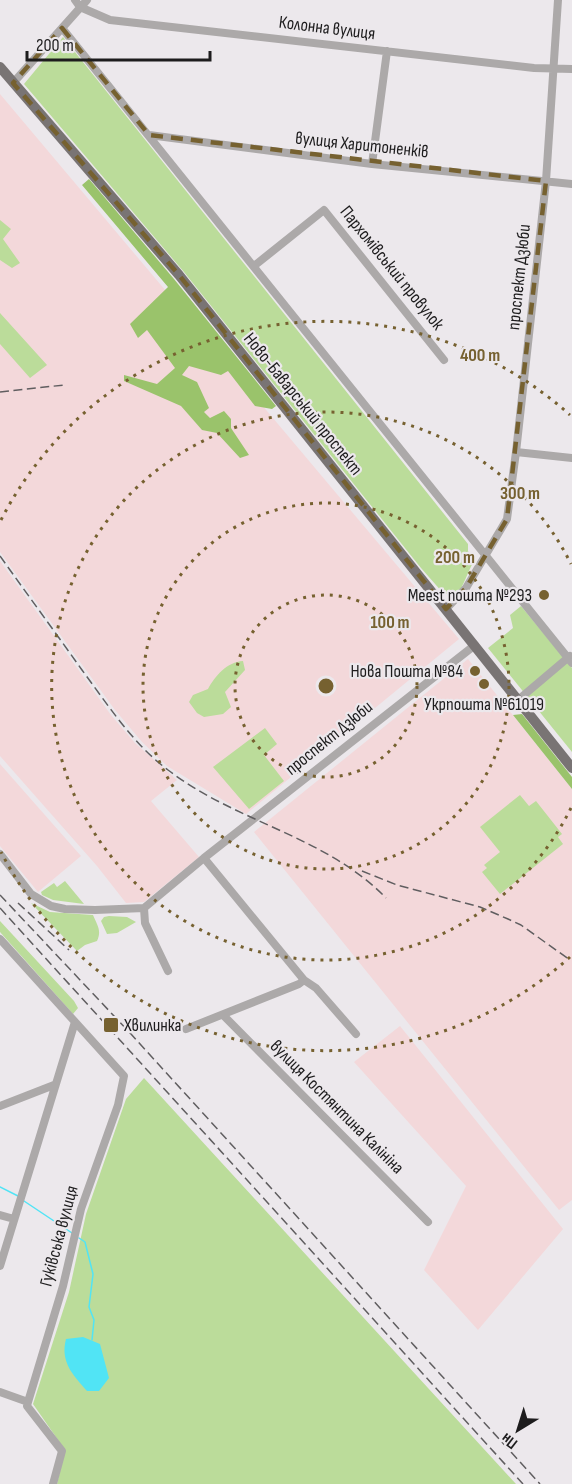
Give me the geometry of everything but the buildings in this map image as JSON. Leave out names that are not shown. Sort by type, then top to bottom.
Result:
[{"type":"main road","name":"Ново-Баварський проспект","points":[[0,67],[179,275],[572,768]]},
{"type":"street","name":"проспект Дзюби","points":[[446,609],[466,588],[507,519],[546,182],[558,0]]},
{"type":"street","name":"Колонна вулиця","points":[[81,2],[110,20],[534,68],[572,69]]},
{"type":"street","points":[[14,82],[62,28],[81,2]]},
{"type":"street","points":[[62,28],[486,557],[571,658],[518,700]]},
{"type":"street","points":[[372,164],[387,51]]},
{"type":"street","name":"вулиця Харитоненків","points":[[149,135],[372,164],[572,184]]},
{"type":"street","name":"Пархомівський провулок","points":[[254,266],[324,210],[444,360]]},
{"type":"street","points":[[516,452],[572,458]]},
{"type":"street","name":"проспект Дзюби","points":[[204,858],[474,645]]},
{"type":"street","points":[[0,854],[32,894],[51,906],[95,910],[144,908],[204,858],[304,980],[316,988],[356,1034]]},
{"type":"street","points":[[144,908],[145,922],[168,971]]},
{"type":"street","points":[[0,939],[75,1022],[0,1266]]},
{"type":"street","points":[[186,1029],[304,980]]},
{"type":"street","name":"вулиця Костянтина Калініна","points":[[223,1015],[429,1222]]},
{"type":"street","name":"Гуківська вулиця","points":[[27,1404],[63,1286],[81,1209],[117,1105],[124,1076],[75,1022]]},
{"type":"street","points":[[0,1106],[54,1085]]},
{"type":"street","points":[[0,1215],[14,1219]]},
{"type":"street","points":[[0,1392],[27,1404],[62,1451],[53,1484]]},
{"type":"highlighted area","points":[[62,28],[149,135],[546,181],[507,519],[466,588],[446,609],[179,275],[13,83]]},
{"type":"shaded area","points":[[0,94],[459,639],[246,814],[167,766],[142,742],[115,710],[0,552]]},
{"type":"shaded area","points":[[0,561],[111,715],[135,743],[177,780],[151,801],[199,857],[144,902],[126,903],[97,866],[0,756]]},
{"type":"shaded area","points":[[468,659],[572,789],[572,1200],[559,1210],[254,832]]},
{"type":"shaded area","points":[[0,764],[81,856],[38,892],[0,846]]},
{"type":"shaded area","points":[[400,1026],[563,1229],[478,1330],[424,1270],[466,1186],[354,1062]]},
{"type":"green space","points":[[63,37],[468,544],[468,551],[474,561],[456,596],[443,593],[421,568],[184,272],[24,84]]},
{"type":"green space","points":[[89,179],[174,279],[276,406],[272,409],[255,406],[228,371],[221,375],[189,366],[182,375],[197,382],[209,408],[204,412],[210,418],[224,411],[231,419],[231,428],[249,455],[240,458],[217,433],[202,430],[181,406],[124,381],[124,375],[157,384],[175,368],[147,330],[138,338],[130,324],[168,287],[82,185]]},
{"type":"green space","points":[[0,220],[11,229],[3,239],[20,263],[12,268],[0,260]]},
{"type":"green space","points":[[0,313],[47,365],[30,378],[0,344]]},
{"type":"green space","points":[[521,606],[572,668],[572,752],[488,648],[513,628],[510,615]]},
{"type":"green space","points":[[243,661],[245,670],[225,692],[231,707],[223,714],[204,717],[197,713],[189,702],[193,695],[208,689],[214,679],[227,667]]},
{"type":"green space","points":[[522,714],[572,777],[572,789],[513,715]]},
{"type":"green space","points":[[265,728],[277,744],[264,755],[284,781],[249,809],[213,767]]},
{"type":"green space","points":[[520,795],[529,806],[536,801],[562,834],[558,837],[563,844],[500,894],[482,872],[487,868],[484,865],[500,852],[480,827]]},
{"type":"green space","points":[[65,881],[84,904],[53,900],[42,895],[41,892],[54,883],[57,887]]},
{"type":"green space","points":[[31,903],[50,912],[93,915],[99,931],[97,941],[77,951]]},
{"type":"green space","points":[[104,917],[127,917],[136,922],[117,933],[107,934],[101,921]]},
{"type":"green space","points":[[0,921],[74,1001],[78,1008],[73,1014],[0,932]]},
{"type":"green space","points":[[144,1078],[516,1484],[57,1484],[65,1450],[33,1404],[69,1292],[86,1214],[126,1099]]},
{"type":"water","points":[[83,1337],[100,1344],[109,1378],[99,1391],[87,1391],[66,1361],[66,1339]]},
{"type":"waterway","points":[[0,1187],[18,1196]]},
{"type":"waterway","points":[[24,1201],[72,1233]]},
{"type":"waterway","points":[[79,1238],[85,1242],[93,1274],[89,1307],[94,1320],[92,1340]]},
{"type":"railway","points":[[0,392],[64,385]]},
{"type":"railway","points":[[0,556],[111,710],[155,760],[194,788],[336,859],[386,898]]},
{"type":"railway","points":[[362,871],[397,885],[480,907],[521,925],[570,960]]},
{"type":"railway","points":[[0,895],[131,1034],[540,1484]]},
{"type":"railway","points":[[18,903],[69,950]]},
{"type":"railway","points":[[0,908],[523,1484]]},
{"type":"place","name":"Meest пошта №293","points":[[544,595]]},
{"type":"place","name":"Нова Пошта №84","points":[[475,671]]},
{"type":"place","name":"Укрпошта №61019","points":[[484,684]]},
{"type":"place","name":"Хвилинка","points":[[111,1025]]}]
